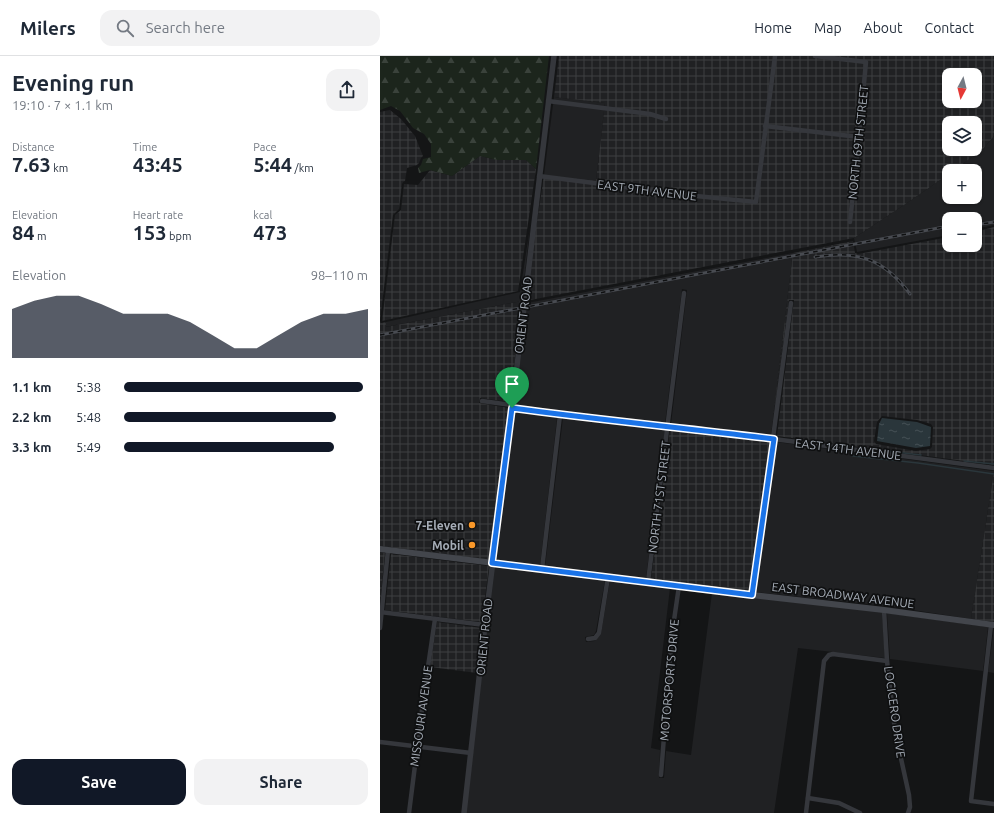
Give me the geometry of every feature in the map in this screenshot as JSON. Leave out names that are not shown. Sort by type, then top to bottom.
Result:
[{"type":"main road","name":"EAST BROADWAY AVENUE","points":[[380,549],[884,610],[993,625]]},
{"type":"street","name":"ORIENT ROAD","points":[[464,813],[492,563],[554,56]]},
{"type":"street","points":[[775,56],[765,126],[859,137]]},
{"type":"street","name":"NORTH 69TH STREET","points":[[816,56],[866,62],[850,222]]},
{"type":"street","points":[[548,101],[650,114],[666,119]]},
{"type":"street","name":"EAST 9TH AVENUE","points":[[539,176],[689,196],[756,202],[765,126]]},
{"type":"street","name":"NORTH 71ST STREET","points":[[648,582],[684,293]]},
{"type":"street","points":[[752,595],[791,303]]},
{"type":"street","name":"EAST 14TH AVENUE","points":[[482,401],[560,415],[668,426],[994,468]]},
{"type":"street","points":[[542,569],[560,415]]},
{"type":"street","points":[[380,628],[388,550]]},
{"type":"street","points":[[588,639],[595,638],[599,633],[608,577]]},
{"type":"street","name":"MOTORSPORTS DRIVE","points":[[661,775],[672,634],[679,586]]},
{"type":"street","name":"LOCICERO DRIVE","points":[[884,610],[887,661],[895,731],[909,795],[910,807],[908,813]]},
{"type":"street","points":[[381,612],[485,625]]},
{"type":"street","name":"MISSOURI AVENUE","points":[[409,813],[435,619]]},
{"type":"street","points":[[993,625],[971,801],[994,804]]},
{"type":"street","points":[[806,813],[824,661],[829,655],[833,654],[887,661]]},
{"type":"street","points":[[380,742],[471,753]]},
{"type":"street","points":[[808,798],[839,803],[860,813]]},
{"type":"shaded area","points":[[559,56],[994,56],[994,136],[982,150],[982,116],[942,116],[942,156],[973,156],[963,164],[942,164],[942,179],[854,238],[525,301],[544,175],[596,181],[605,103],[554,97]]},
{"type":"shaded area","points":[[554,97],[605,103],[596,181],[544,175]]},
{"type":"shaded area","points":[[390,110],[401,119],[415,136],[423,156],[417,165],[407,168],[405,181],[402,184],[399,209],[393,215],[380,320],[380,112]]},
{"type":"shaded area","points":[[994,136],[994,225],[982,228],[982,212],[942,212],[942,236],[857,252],[854,238],[942,179],[942,204],[982,204],[982,164],[963,164],[973,156],[982,156],[983,149]]},
{"type":"shaded area","points":[[480,156],[497,160],[526,160],[536,169],[518,291],[382,321],[395,215],[401,210],[404,184],[418,185],[430,170],[452,176]]},
{"type":"shaded area","points":[[530,227],[522,301],[385,327],[386,322],[520,292]]},
{"type":"shaded area","points":[[994,227],[994,465],[777,436],[794,300],[789,300],[771,435],[793,253],[853,241],[855,253],[858,254],[942,238],[942,252],[982,252],[982,230]],"holes":[[[882,416],[917,420],[931,424],[933,427],[932,447],[930,449],[916,451],[876,444],[874,441],[877,422]]]},
{"type":"shaded area","points":[[793,253],[771,435],[671,424],[687,290],[682,289],[665,423],[582,415],[515,406],[527,303]]},
{"type":"shaded area","points":[[522,301],[510,402],[480,398],[479,403],[509,408],[490,560],[380,546],[380,321],[381,323],[386,322],[386,327]]},
{"type":"shaded area","points":[[514,412],[557,418],[540,566],[495,561]]},
{"type":"shaded area","points":[[563,418],[665,429],[646,578],[545,567]]},
{"type":"shaded area","points":[[670,429],[771,441],[750,592],[651,579]]},
{"type":"shaded area","points":[[776,442],[994,471],[971,619],[887,606],[755,592]]},
{"type":"shaded area","points":[[994,471],[994,622],[971,619]]},
{"type":"shaded area","points":[[380,552],[385,553],[380,606]]},
{"type":"shaded area","points":[[391,554],[489,566],[482,622],[385,610]]},
{"type":"shaded area","points":[[494,566],[605,580],[596,631],[594,635],[585,637],[586,642],[595,641],[601,634],[610,580],[670,588],[651,748],[660,750],[659,778],[664,778],[666,751],[691,755],[712,593],[882,612],[885,658],[798,648],[774,813],[466,813]]},
{"type":"shaded area","points":[[887,613],[988,627],[983,671],[890,659]]},
{"type":"shaded area","points":[[437,622],[482,628],[477,673],[430,667]]},
{"type":"shaded area","points":[[994,628],[994,673],[988,672]]},
{"type":"green space","points":[[380,56],[549,56],[536,169],[526,160],[497,160],[480,156],[452,176],[430,170],[419,173],[418,168],[423,159],[431,157],[431,144],[424,134],[413,128],[400,111],[391,106],[380,110]]},
{"type":"water","points":[[882,418],[917,422],[931,427],[930,446],[916,448],[877,441],[879,424]]},
{"type":"waterway","points":[[877,450],[921,455]]},
{"type":"waterway","points":[[853,456],[918,463],[994,474]]},
{"type":"waterway","points":[[964,461],[994,464]]},
{"type":"railway","points":[[982,224],[994,222]]},
{"type":"railway","points":[[380,335],[942,227]]},
{"type":"railway","points":[[815,257],[844,255],[857,256],[869,260],[890,272],[910,294]]},
{"type":"place","name":"7-Eleven","points":[[472,525]]},
{"type":"place","name":"Mobil","points":[[472,545]]},
{"type":"route","points":[[512,408],[581,418],[668,426],[774,439],[752,595],[492,563],[512,408]]}]
